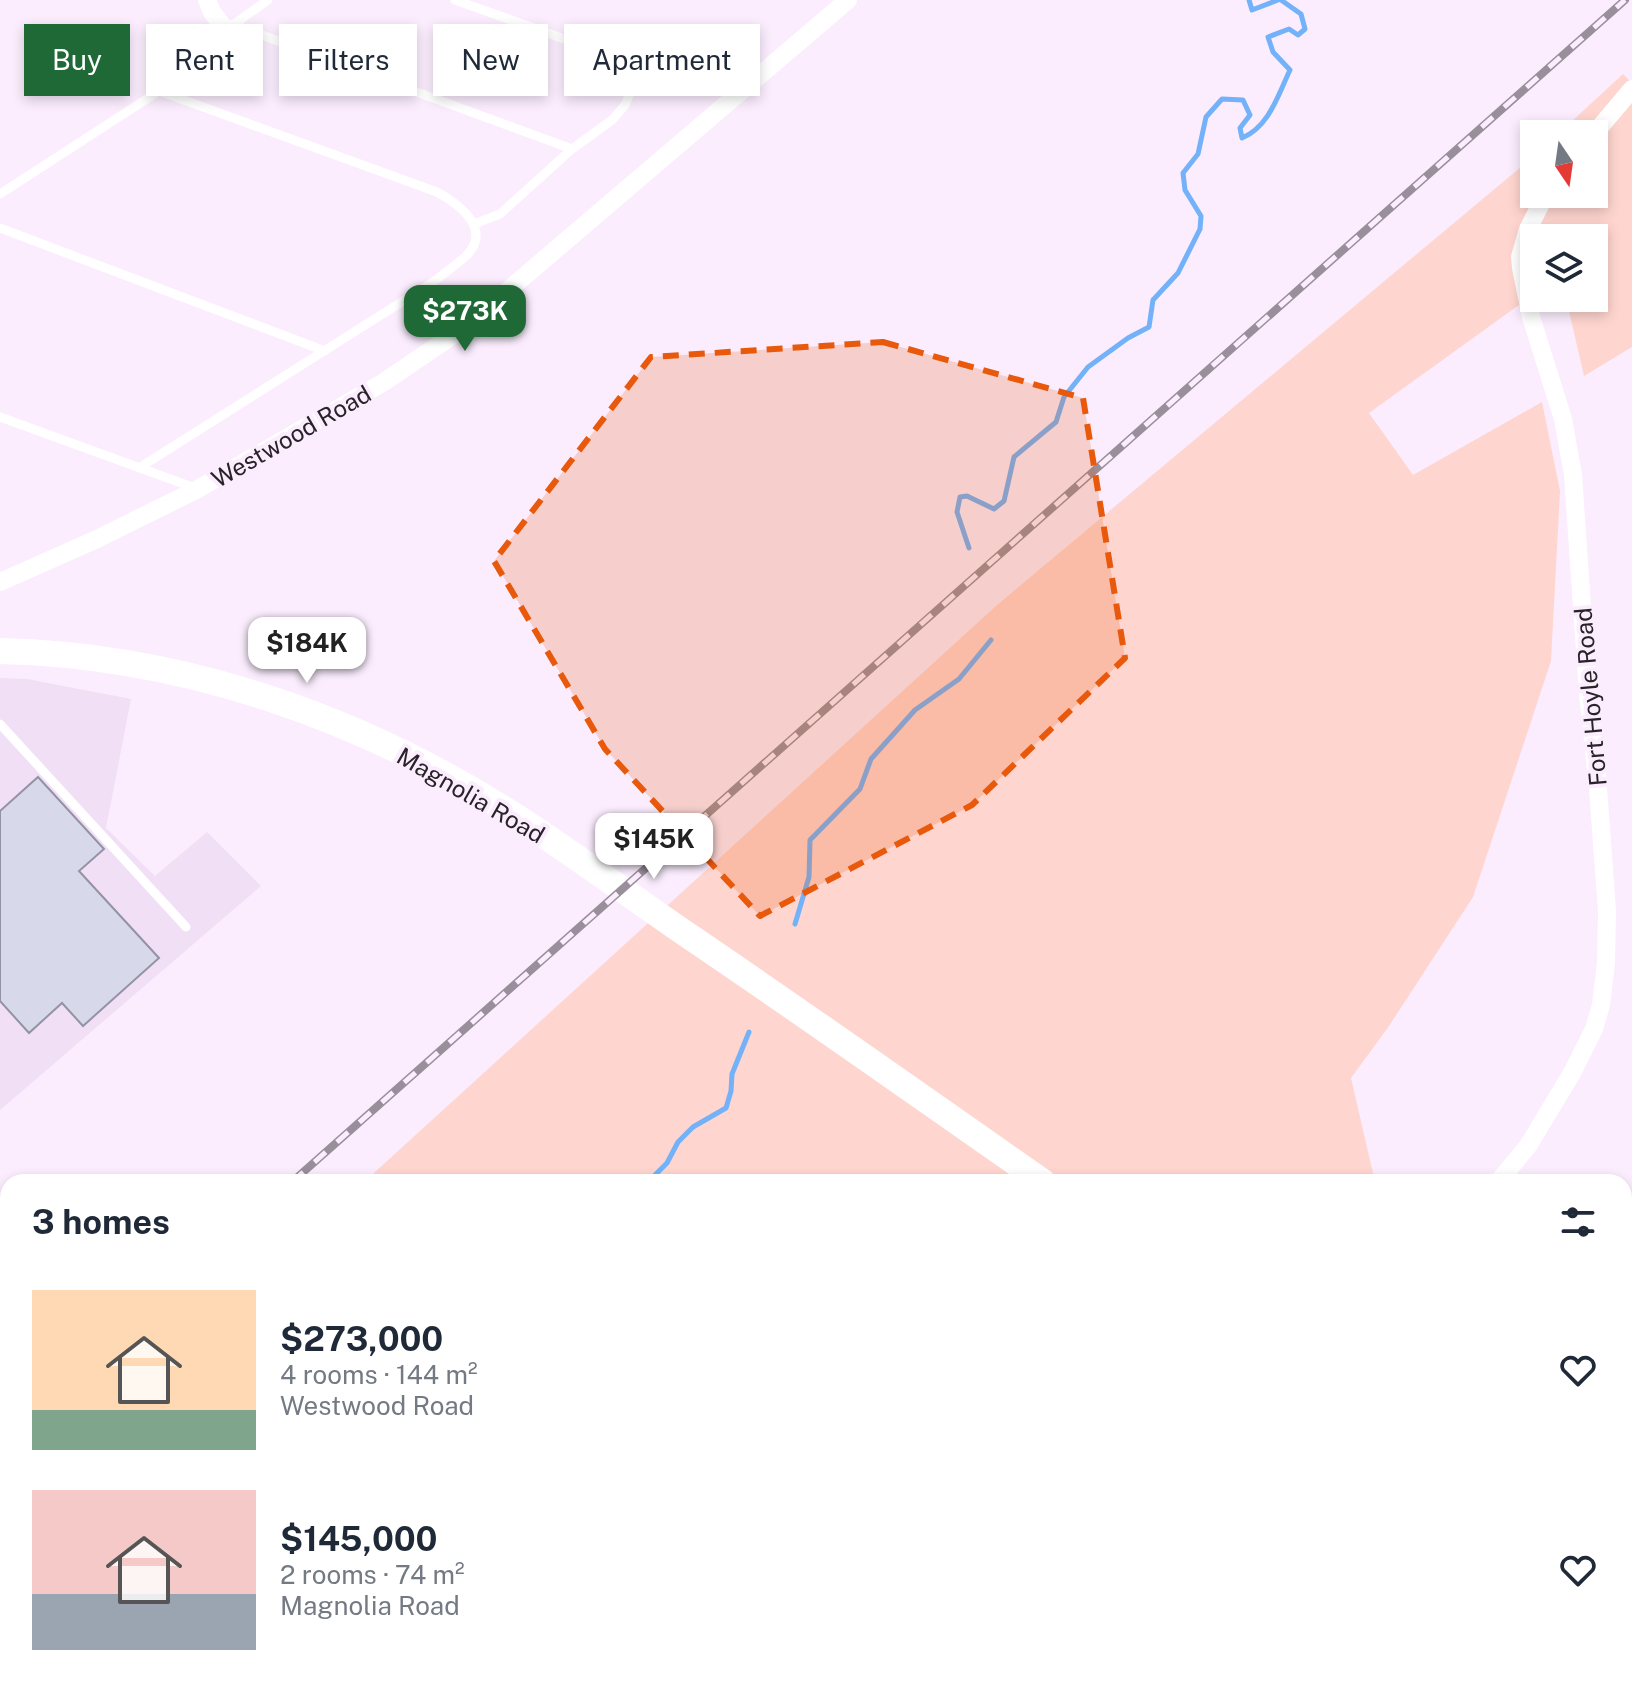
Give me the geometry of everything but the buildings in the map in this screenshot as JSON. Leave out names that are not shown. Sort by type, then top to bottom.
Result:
[{"type":"main road","name":"Magnolia Road","points":[[1,654],[89,656],[220,682],[279,701],[385,745],[511,814],[1032,1174]]},
{"type":"street","points":[[207,0],[212,12],[226,24]]},
{"type":"street","name":"Westwood Road","points":[[0,582],[198,489],[384,382],[465,327],[848,0]]},
{"type":"street","points":[[1606,120],[1632,89]]},
{"type":"street","name":"Fort Hoyle Road","points":[[1505,1174],[1528,1146],[1572,1073],[1594,1029],[1601,1005],[1606,963],[1607,911],[1573,475],[1563,419],[1531,317],[1520,257],[1528,229],[1539,208]]},
{"type":"lane","points":[[231,24],[268,0]]},
{"type":"lane","points":[[455,0],[598,51],[617,66],[626,79],[630,93],[625,105],[612,120],[572,149],[500,214],[474,224]]},
{"type":"lane","points":[[263,39],[572,149]]},
{"type":"lane","points":[[0,194],[151,96]]},
{"type":"lane","points":[[139,468],[430,284],[469,254],[475,237],[474,224],[469,215],[456,202],[437,192],[173,96]]},
{"type":"lane","points":[[0,228],[325,351]]},
{"type":"lane","points":[[0,417],[198,489]]},
{"type":"lane","points":[[0,724],[186,927]]},
{"type":"highlighted area","points":[[883,342],[1083,398],[1125,658],[972,805],[760,916],[605,749],[494,561],[651,357]]},
{"type":"shaded area","points":[[1623,74],[1632,83],[1632,347],[1584,376],[1569,312],[1608,312],[1608,224],[1520,224],[1520,304],[1369,413],[1413,475],[1542,402],[1560,491],[1551,661],[1473,897],[1389,1026],[1351,1078],[1373,1174],[373,1174],[997,605],[1520,168],[1520,208],[1608,208],[1608,120],[1573,120]]},
{"type":"shaded area","points":[[0,678],[27,679],[131,699],[106,828],[155,876],[207,832],[261,886],[0,1110]]},
{"type":"waterway","points":[[1249,0],[1252,10],[1278,0]]},
{"type":"waterway","points":[[969,548],[957,512],[960,497],[967,496],[994,509],[1004,501],[1014,457],[1056,422],[1064,397],[1088,367],[1149,327],[1153,300],[1178,273],[1200,229],[1201,216],[1185,190],[1183,173],[1198,154],[1206,117],[1222,99],[1243,100],[1250,115],[1240,128],[1242,138],[1251,133],[1272,109],[1290,70],[1273,52],[1268,37],[1289,29],[1298,35],[1305,29],[1301,14],[1281,0]]},
{"type":"waterway","points":[[795,924],[809,877],[810,840],[860,789],[871,759],[915,710],[959,679],[991,640]]},
{"type":"waterway","points":[[656,1174],[667,1163],[678,1142],[693,1127],[726,1108],[732,1074],[749,1032]]},
{"type":"railway","points":[[301,1174],[1625,0]]}]
